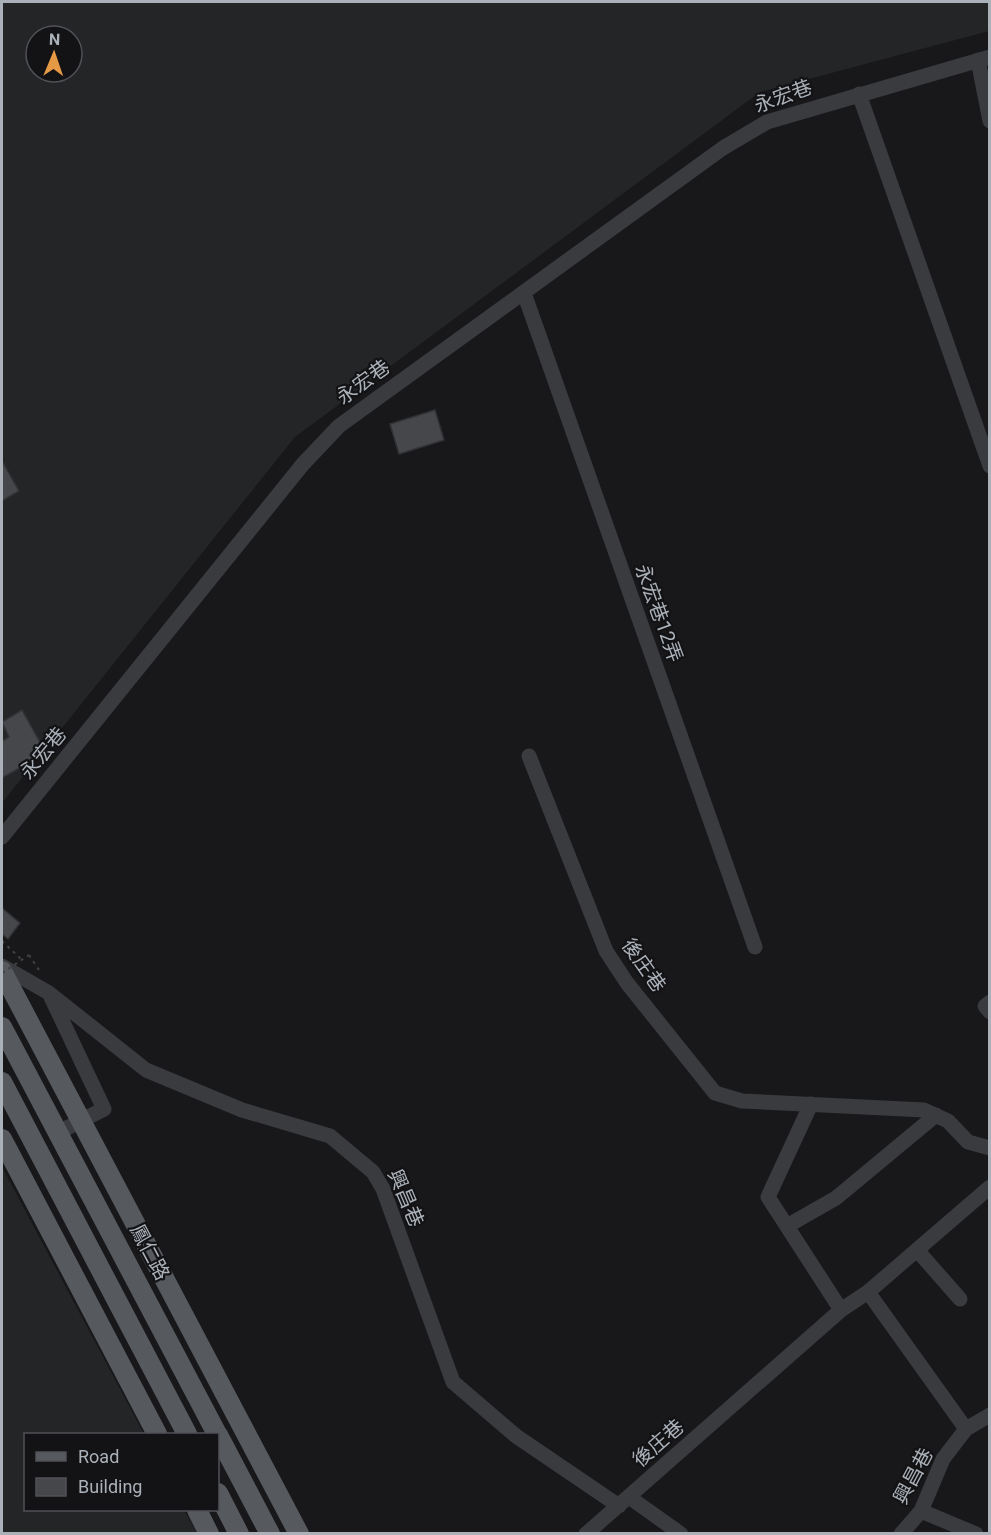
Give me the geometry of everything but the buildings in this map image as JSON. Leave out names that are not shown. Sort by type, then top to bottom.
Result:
[{"type":"main road","name":"鳳仁路","points":[[2,971],[299,1533]]},
{"type":"main road","name":"鳳仁路","points":[[2,1027],[216,1433]]},
{"type":"main road","points":[[2,1082],[186,1433]]},
{"type":"main road","points":[[2,1139],[156,1433]]},
{"type":"main road","name":"鳳仁路","points":[[219,1439],[270,1533]]},
{"type":"main road","points":[[219,1495],[239,1533]]},
{"type":"main road","points":[[198,1511],[209,1533]]},
{"type":"street","name":"永宏巷","points":[[2,837],[303,465],[339,426],[723,148],[767,122],[984,59],[990,121]]},
{"type":"street","points":[[860,94],[990,466]]},
{"type":"street","name":"永宏巷12弄","points":[[524,293],[755,946]]},
{"type":"street","name":"後庄巷","points":[[529,756],[606,951],[627,983],[716,1093],[742,1101],[924,1110],[936,1115]]},
{"type":"street","name":"興昌巷","points":[[2,966],[49,993],[146,1070],[242,1110],[330,1136],[373,1172],[384,1189],[453,1382],[516,1436],[681,1533]]},
{"type":"street","points":[[49,993],[104,1110],[57,1133]]},
{"type":"street","points":[[990,1002],[985,1006],[990,1012]]},
{"type":"street","points":[[811,1104],[768,1197],[841,1310]]},
{"type":"street","points":[[787,1226],[836,1198],[936,1115],[948,1121],[969,1142],[990,1148]]},
{"type":"street","name":"後庄巷","points":[[586,1533],[841,1310],[868,1292],[990,1186]]},
{"type":"street","points":[[917,1250],[960,1299]]},
{"type":"street","points":[[868,1292],[966,1429]]},
{"type":"street","name":"興昌巷","points":[[901,1533],[921,1511],[944,1459],[966,1429],[990,1415]]},
{"type":"street","points":[[921,1511],[976,1533]]},
{"type":"path","points":[[2,971],[29,954]]},
{"type":"shaded area","points":[[2,2],[989,2],[989,31],[760,92],[295,437],[2,803]]},
{"type":"shaded area","points":[[2,1167],[143,1433],[24,1433],[24,1511],[185,1511],[197,1533],[2,1533]]}]
